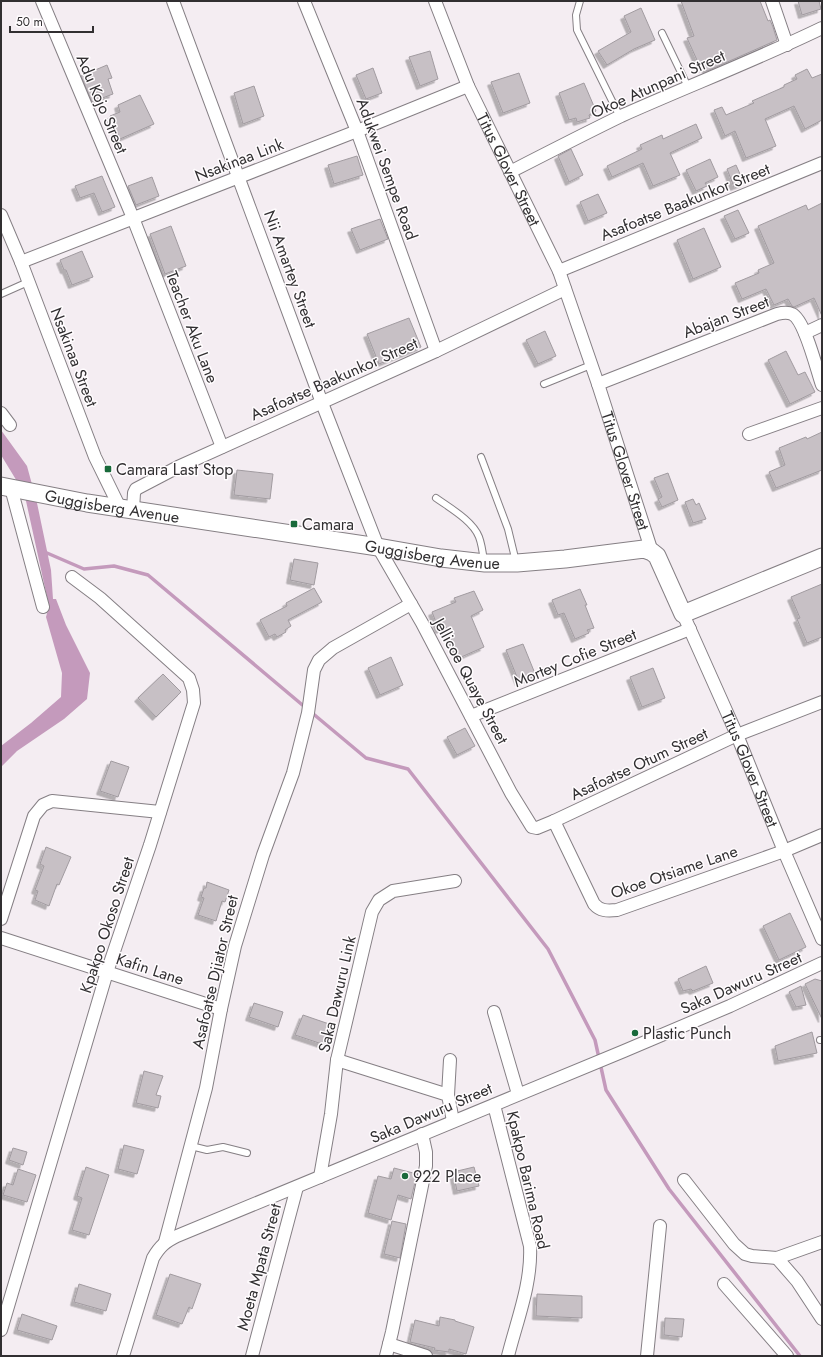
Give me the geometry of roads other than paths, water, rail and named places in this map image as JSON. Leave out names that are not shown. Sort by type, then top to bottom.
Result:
[{"type":"main road","name":"Guggisberg Avenue","points":[[11,488],[86,503],[378,547],[441,558],[484,563],[517,563],[566,559],[644,549],[652,552]]},
{"type":"main road","name":"Titus Glover Street","points":[[652,552],[657,556],[683,614]]},
{"type":"main road","points":[[683,614],[822,557]]},
{"type":"street","name":"Adu Kojo Street","points":[[42,1],[132,218]]},
{"type":"street","name":"Nii Amartey Street","points":[[173,1],[322,403],[378,547]]},
{"type":"street","name":"Adukwei Sempe Road","points":[[304,1],[357,131],[436,351]]},
{"type":"street","name":"Titus Glover Street","points":[[435,1],[468,86],[559,271],[598,384],[652,552]]},
{"type":"street","points":[[772,1],[787,45]]},
{"type":"street","name":"Okoe Atunpani Street","points":[[510,172],[620,117],[787,45],[822,28]]},
{"type":"street","name":"Nsakinaa Link","points":[[20,262],[239,178],[468,86]]},
{"type":"street","name":"Asafoatse Baakunkor Street","points":[[559,271],[822,163]]},
{"type":"street","name":"Nsakinaa Street","points":[[1,215],[96,458],[126,509]]},
{"type":"street","name":"Teacher Aku Lane","points":[[132,218],[222,447]]},
{"type":"street","name":"Asafoatse Baakunkor Street","points":[[126,509],[136,489],[222,447],[436,351],[565,289]]},
{"type":"street","name":"Abajan Street","points":[[598,384],[777,314],[792,313],[800,321],[822,385]]},
{"type":"street","points":[[805,333],[822,325]]},
{"type":"street","points":[[748,434],[822,408]]},
{"type":"street","points":[[1,413],[10,425]]},
{"type":"street","points":[[11,488],[43,607]]},
{"type":"street","name":"Jellicoe Quaye Street","points":[[378,547],[422,623],[511,794],[532,827],[537,828]]},
{"type":"street","name":"Kpakpo Okoso Street","points":[[1,1330],[107,972],[194,703],[193,690],[189,678],[100,598],[72,577]]},
{"type":"street","name":"Asafoatse Djiator Street","points":[[165,1242],[206,1088],[235,946],[252,887],[292,773],[308,713],[314,670],[319,660],[333,648],[410,604]]},
{"type":"street","name":"Titus Glover Street","points":[[683,614],[737,735],[784,851],[822,939]]},
{"type":"street","name":"Mortey Cofie Street","points":[[471,716],[690,629]]},
{"type":"street","name":"Asafoatse Otum Street","points":[[537,828],[737,735],[822,702]]},
{"type":"street","points":[[1,919],[34,816],[43,805],[52,801],[160,812]]},
{"type":"street","name":"Okoe Otsiame Lane","points":[[554,821],[594,904],[598,908],[608,911],[617,910],[784,851],[822,835]]},
{"type":"street","name":"Saka Dawuru Link","points":[[320,1177],[331,1114],[337,1060],[372,912],[379,900],[393,891],[455,881]]},
{"type":"street","name":"Kafin Lane","points":[[1,938],[221,1009]]},
{"type":"street","name":"Saka Dawuru Street","points":[[123,1356],[153,1258],[165,1242],[624,1051],[730,1006],[822,964]]},
{"type":"street","points":[[494,1012],[518,1094]]},
{"type":"street","points":[[337,1060],[448,1095]]},
{"type":"street","points":[[450,1060],[448,1095],[454,1121]]},
{"type":"street","name":"Kpakpo Barima Road","points":[[494,1105],[530,1246],[531,1261],[528,1280],[508,1356]]},
{"type":"street","points":[[386,1356],[426,1166],[426,1152],[422,1134]]},
{"type":"street","points":[[684,1180],[740,1250],[752,1256],[777,1258],[822,1242]]},
{"type":"street","name":"Moeta Mpata Street","points":[[252,1356],[297,1187]]},
{"type":"street","points":[[647,1356],[660,1226]]},
{"type":"street","points":[[777,1258],[796,1281],[822,1319]]},
{"type":"street","points":[[724,1284],[787,1356]]},
{"type":"street","points":[[389,1344],[426,1356]]},
{"type":"lane","points":[[580,1],[576,15],[577,30],[620,117]]},
{"type":"lane","points":[[662,33],[688,87]]},
{"type":"lane","points":[[1,294],[28,282]]},
{"type":"lane","points":[[544,384],[591,365]]},
{"type":"lane","points":[[481,457],[508,529],[517,563]]},
{"type":"lane","points":[[436,498],[470,523],[476,530],[484,563]]},
{"type":"lane","points":[[191,1146],[207,1150],[223,1147],[247,1153]]},
{"type":"waterway","points":[[47,553],[84,569],[114,566],[148,575],[306,708]]},
{"type":"waterway","points":[[311,712],[366,758],[408,769],[548,949],[595,1040],[606,1090],[669,1189],[800,1356]]},
{"type":"place","name":"Camara Last Stop","points":[[108,469]]},
{"type":"place","name":"Camara","points":[[294,524]]},
{"type":"place","name":"Plastic Punch","points":[[635,1033]]},
{"type":"place","name":"922 Place","points":[[405,1176]]}]
